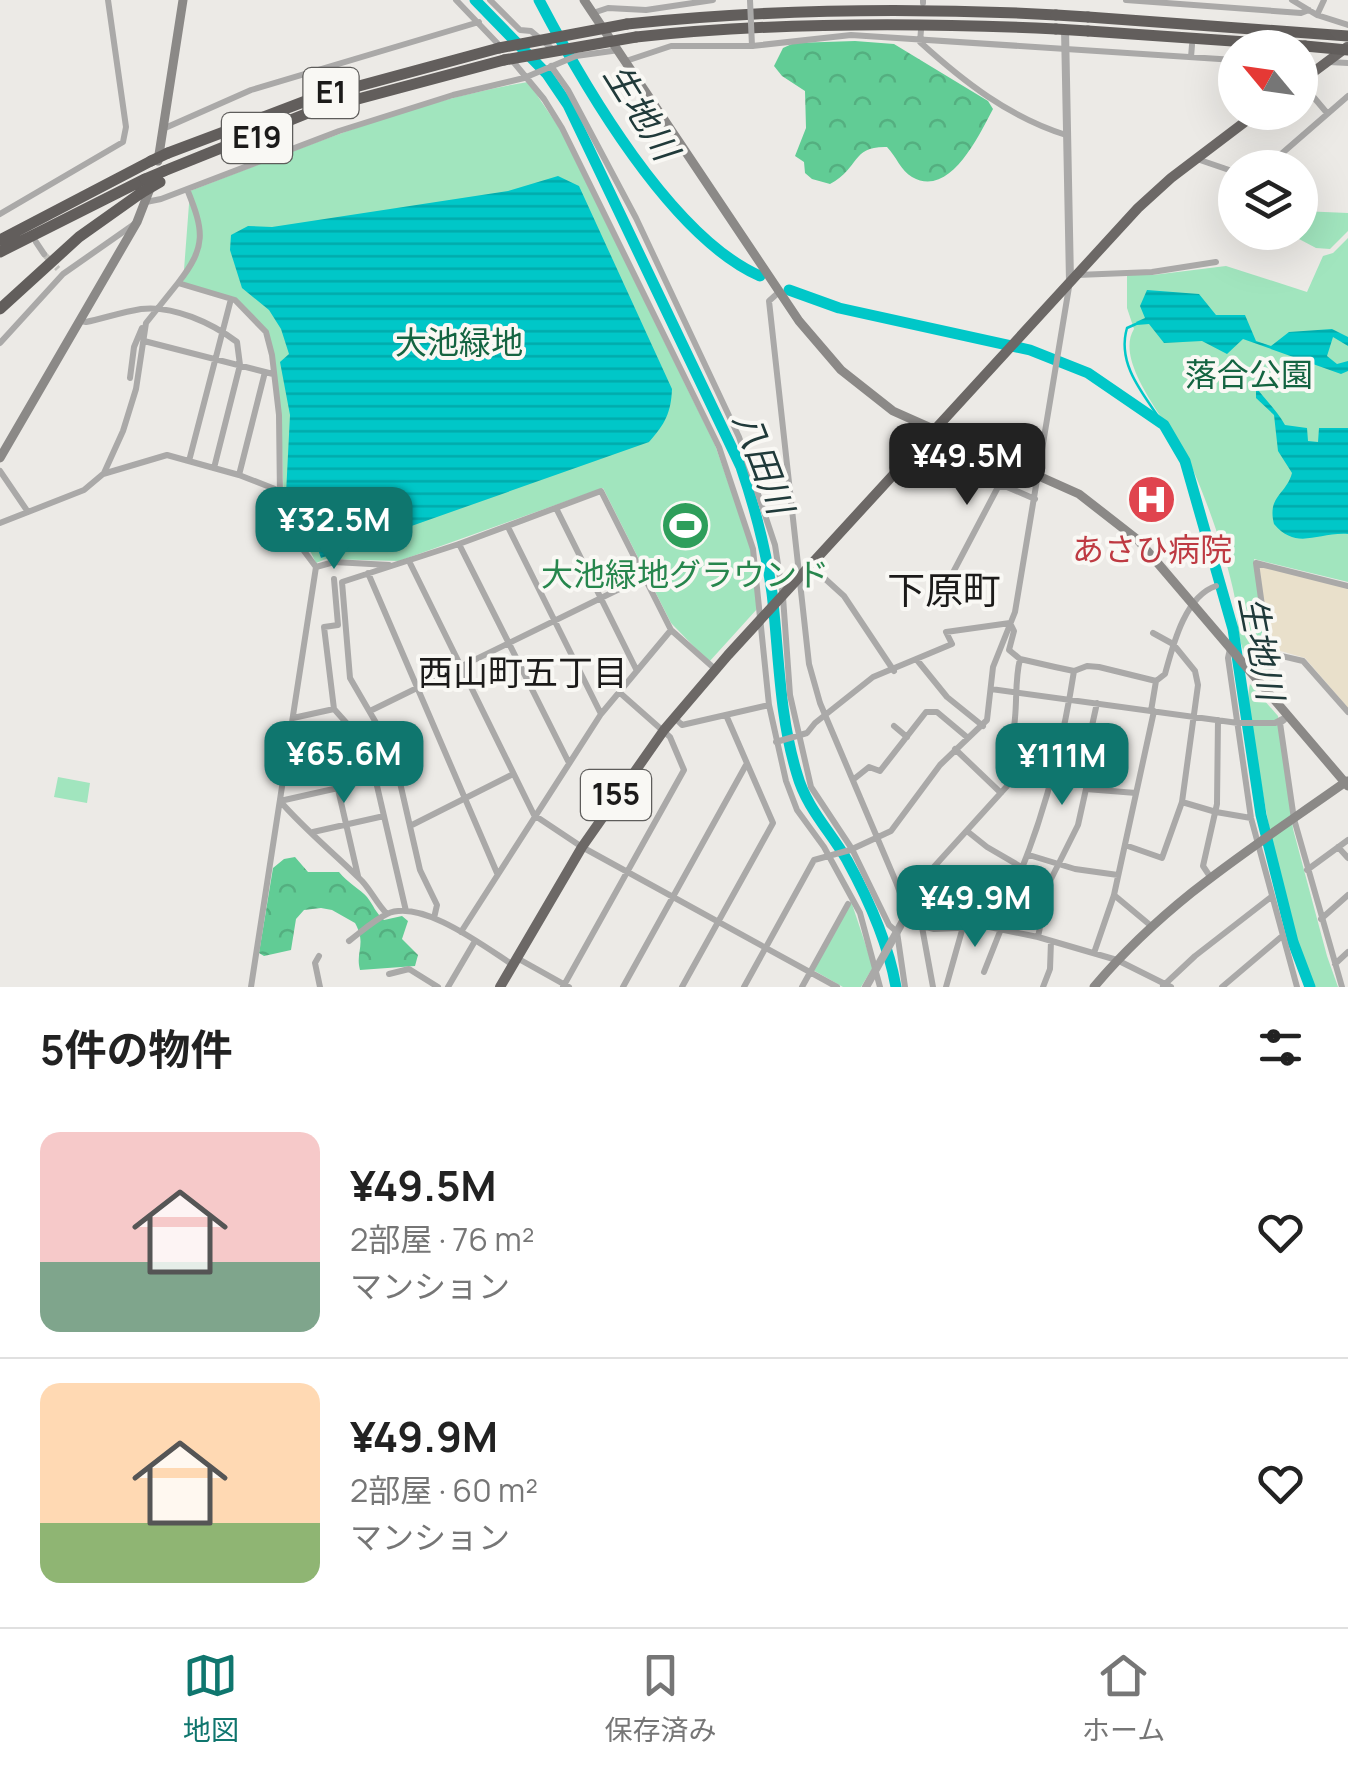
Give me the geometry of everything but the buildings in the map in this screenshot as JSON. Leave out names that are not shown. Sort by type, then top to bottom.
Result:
[{"type":"highway","name":"E1","points":[[0,238],[168,153],[311,99],[627,24],[784,11],[990,11],[1056,15],[1088,24],[1218,33]]},
{"type":"highway","name":"E1","points":[[356,98],[502,54],[722,28],[846,23],[1056,29],[1088,24]]},
{"type":"highway","name":"E1","points":[[1318,38],[1348,35]]},
{"type":"highway","name":"E1","points":[[1318,42],[1348,48]]},
{"type":"highway","points":[[1318,66],[1348,48]]},
{"type":"highway","name":"E19","points":[[0,310],[78,237],[144,197],[162,176],[356,98]]},
{"type":"highway","name":"155","points":[[500,987],[582,846],[664,730],[1138,208],[1234,130]]},
{"type":"highway","points":[[0,252],[146,179],[162,176]]},
{"type":"main road","points":[[0,458],[137,222],[165,128],[183,0]]},
{"type":"main road","points":[[584,0],[779,292],[813,341],[840,370],[893,410],[1079,494],[1118,523],[1138,540],[1347,783],[1210,878],[1150,925],[1094,987]]},
{"type":"street","points":[[0,214],[124,142],[126,127],[108,0]]},
{"type":"street","points":[[456,0],[544,100],[562,128],[718,447],[754,550],[759,623],[776,742],[797,810],[830,856],[860,913],[880,987]]},
{"type":"street","points":[[490,0],[520,30],[531,30],[563,60]]},
{"type":"street","points":[[593,13],[608,8],[646,10],[713,0]]},
{"type":"street","points":[[750,0],[752,46]]},
{"type":"street","points":[[744,987],[814,860],[852,849],[890,831],[955,749],[983,726],[989,712],[993,667],[1016,612],[1073,278],[1064,0]]},
{"type":"street","points":[[1126,0],[1196,11],[1309,10]]},
{"type":"street","points":[[1292,0],[1318,15],[1348,25]]},
{"type":"street","points":[[1318,15],[1324,0]]},
{"type":"street","points":[[165,128],[251,90],[457,32],[479,22]]},
{"type":"street","points":[[921,30],[921,40],[990,100],[1027,122],[1066,136]]},
{"type":"street","points":[[626,61],[670,46],[752,46],[851,36],[1218,59]]},
{"type":"street","points":[[1190,57],[1192,45]]},
{"type":"street","points":[[144,197],[187,189],[339,131],[453,95],[524,78],[563,60],[619,50]]},
{"type":"street","points":[[1327,62],[1348,63]]},
{"type":"street","points":[[551,66],[568,90],[636,218],[739,436],[770,525],[783,596],[790,694],[810,787],[852,849],[897,932],[906,987]]},
{"type":"street","points":[[1286,150],[1348,96]]},
{"type":"street","points":[[1318,102],[1328,113]]},
{"type":"street","points":[[1196,159],[1218,166]]},
{"type":"street","points":[[130,378],[137,335],[194,264],[199,251],[200,224],[187,189]]},
{"type":"street","points":[[20,204],[22,213]]},
{"type":"street","points":[[0,342],[60,272],[137,222]]},
{"type":"street","points":[[36,242],[44,254]]},
{"type":"street","points":[[99,248],[116,260]]},
{"type":"street","points":[[1073,278],[1216,262]]},
{"type":"street","points":[[178,283],[231,299],[266,332],[278,415],[280,498],[316,567],[250,987]]},
{"type":"street","points":[[779,292],[768,301],[809,664],[903,901],[903,921],[866,987]]},
{"type":"street","points":[[188,461],[231,299]]},
{"type":"street","points":[[81,321],[144,308],[195,318],[237,342],[240,366],[214,468]]},
{"type":"street","points":[[103,474],[123,431],[136,389],[146,322]]},
{"type":"street","points":[[144,341],[269,373]]},
{"type":"street","points":[[239,475],[269,373]]},
{"type":"street","points":[[0,523],[84,490],[103,474],[167,455],[239,475],[275,489],[280,498]]},
{"type":"street","points":[[0,471],[28,512]]},
{"type":"street","points":[[937,603],[998,488],[1007,487],[1035,499]]},
{"type":"street","points":[[434,918],[436,905],[420,870],[393,752],[350,678],[342,582],[602,491],[671,630],[716,670]]},
{"type":"street","points":[[556,508],[637,671]]},
{"type":"street","points":[[507,527],[600,714]]},
{"type":"street","points":[[459,544],[568,762]]},
{"type":"street","points":[[409,560],[534,815],[582,846],[837,987]]},
{"type":"street","points":[[316,567],[334,562],[391,566]]},
{"type":"street","points":[[1265,689],[1274,684],[1256,562],[1348,586]]},
{"type":"street","points":[[811,566],[844,596],[894,671]]},
{"type":"street","points":[[368,573],[497,874]]},
{"type":"street","points":[[370,711],[644,577]]},
{"type":"street","points":[[334,579],[338,625],[324,627],[334,708],[368,747],[406,910]]},
{"type":"street","points":[[1094,953],[1114,895],[1156,681],[1164,674],[1191,604],[1204,590],[1216,586]]},
{"type":"street","points":[[1010,623],[1014,631],[1009,650],[1020,659],[1074,670],[1099,667],[1156,681]]},
{"type":"street","points":[[776,742],[798,738],[873,677],[952,644],[946,632],[1010,623]]},
{"type":"street","points":[[461,932],[600,714],[671,630]]},
{"type":"street","points":[[1125,846],[1162,858],[1182,802],[1194,717],[1198,685],[1195,670],[1174,644],[1153,633]]},
{"type":"street","points":[[1233,653],[1228,658],[1241,723],[1250,818],[1261,842],[1271,897],[1297,987]]},
{"type":"street","points":[[1269,653],[1304,661],[1348,712]]},
{"type":"street","points":[[903,901],[1008,785],[1020,659]]},
{"type":"street","points":[[917,660],[947,697],[983,726]]},
{"type":"street","points":[[984,972],[1056,771],[1074,670]]},
{"type":"street","points":[[992,689],[1241,723],[1275,723],[1288,716]]},
{"type":"street","points":[[349,941],[387,914],[406,910],[434,918],[565,986],[684,770],[664,730],[619,692]]},
{"type":"street","points":[[936,712],[947,697]]},
{"type":"street","points":[[1038,938],[1049,883],[1078,825],[1097,703]]},
{"type":"street","points":[[675,718],[682,724],[769,705]]},
{"type":"street","points":[[293,718],[334,708]]},
{"type":"street","points":[[853,779],[869,767],[880,771],[926,712],[936,712],[968,738]]},
{"type":"street","points":[[682,987],[773,823],[726,715]]},
{"type":"street","points":[[1288,716],[1280,723],[1294,818],[1342,987]]},
{"type":"street","points":[[1210,878],[1203,866],[1216,812],[1218,720]]},
{"type":"street","points":[[894,726],[907,737]]},
{"type":"street","points":[[288,758],[363,741]]},
{"type":"street","points":[[955,749],[1001,793]]},
{"type":"street","points":[[329,750],[358,878]]},
{"type":"street","points":[[1008,756],[1056,771]]},
{"type":"street","points":[[1058,761],[1086,762]]},
{"type":"street","points":[[623,987],[747,764]]},
{"type":"street","points":[[410,826],[513,774]]},
{"type":"street","points":[[280,801],[338,788]]},
{"type":"street","points":[[1086,789],[1136,793]]},
{"type":"street","points":[[280,801],[358,878],[387,914]]},
{"type":"street","points":[[1182,802],[1250,818]]},
{"type":"street","points":[[312,832],[384,816]]},
{"type":"street","points":[[968,831],[987,848],[1023,868]]},
{"type":"street","points":[[1307,870],[1348,840]]},
{"type":"street","points":[[1338,847],[1348,858]]},
{"type":"street","points":[[1029,855],[1059,865],[1118,874]]},
{"type":"street","points":[[1114,895],[1150,925]]},
{"type":"street","points":[[1321,919],[1348,895]]},
{"type":"street","points":[[903,921],[922,927],[958,928],[962,924],[998,928],[1051,941],[1116,960],[1166,986],[1271,897]]},
{"type":"street","points":[[946,987],[970,902]]},
{"type":"street","points":[[802,987],[848,904]]},
{"type":"street","points":[[922,927],[933,987]]},
{"type":"street","points":[[1222,987],[1281,936]]},
{"type":"street","points":[[448,987],[475,941]]},
{"type":"street","points":[[1043,987],[1050,969],[1051,941]]},
{"type":"street","points":[[1334,964],[1348,952]]},
{"type":"street","points":[[318,956],[315,963],[320,987]]},
{"type":"street","points":[[389,974],[409,969],[438,987]]},
{"type":"shaded area","points":[[1259,566],[1348,588],[1348,708],[1305,658],[1270,648]]},
{"type":"green space","points":[[794,43],[894,44],[988,101],[993,109],[971,148],[951,172],[926,181],[912,177],[887,147],[867,150],[830,184],[805,173],[804,162],[795,156],[806,128],[805,91],[774,66],[783,48]]},
{"type":"green space","name":"大池緑地","points":[[528,82],[560,129],[715,445],[752,550],[757,609],[709,662],[671,623],[603,488],[399,561],[326,559],[316,563],[299,528],[284,509],[281,415],[266,331],[237,299],[183,283],[190,191],[399,114]]},
{"type":"green space","points":[[1318,212],[1348,213],[1348,231],[1330,249],[1318,248]]},
{"type":"green space","name":"落合公園","points":[[1348,238],[1348,582],[1254,559],[1270,679],[1267,680],[1243,650],[1229,574],[1191,465],[1138,378],[1130,343],[1134,329],[1127,308],[1127,274],[1153,275],[1226,266],[1307,292],[1323,256],[1333,253]]},
{"type":"green space","points":[[1250,684],[1278,716],[1293,829],[1338,987],[1314,987],[1294,930],[1261,782],[1249,709]]},
{"type":"green space","points":[[58,777],[90,783],[87,803],[54,797]]},
{"type":"green space","points":[[295,857],[308,872],[339,872],[367,897],[384,920],[402,916],[408,921],[402,939],[418,955],[415,966],[360,970],[361,942],[355,923],[321,908],[304,910],[296,919],[291,950],[264,956],[259,953],[273,868],[284,859]]},
{"type":"green space","points":[[851,901],[873,967],[861,987],[843,987],[813,970]]},
{"type":"water","name":"大池緑地","points":[[558,176],[579,186],[672,389],[663,424],[649,442],[321,558],[312,533],[286,494],[290,415],[280,362],[289,354],[281,329],[269,310],[242,288],[230,250],[231,235],[248,226],[272,227],[508,191]]},
{"type":"water","points":[[1147,290],[1199,294],[1216,315],[1245,315],[1256,341],[1271,346],[1289,332],[1332,329],[1348,337],[1348,346],[1333,337],[1327,356],[1337,364],[1348,361],[1348,371],[1341,374],[1243,339],[1227,354],[1202,341],[1164,343],[1149,324],[1136,322],[1145,318],[1140,306]]},
{"type":"water","points":[[1256,387],[1285,425],[1307,428],[1308,441],[1318,442],[1319,428],[1348,428],[1348,534],[1299,539],[1274,524],[1275,501],[1292,473],[1278,451],[1274,415],[1256,398]]},
{"type":"waterway","name":"八田川","points":[[475,0],[547,74],[568,105],[741,467],[767,561],[783,707],[797,774],[806,797],[847,860],[870,906],[896,987]]},
{"type":"waterway","name":"生地川","points":[[539,0],[605,115],[663,194],[694,229],[760,276]]},
{"type":"waterway","name":"生地川","points":[[789,290],[839,308],[1030,350],[1088,373],[1164,425],[1185,461],[1233,629],[1261,815],[1293,942],[1310,987]]},
{"type":"waterway","points":[[1136,324],[1127,328],[1125,355],[1141,391],[1164,425]]},
{"type":"tunnel","points":[[44,254],[58,269]]},
{"type":"place","name":"あさひ病院","points":[[1152,500]]},
{"type":"place","name":"大池緑地グラウンド","points":[[685,525]]},
{"type":"district","name":"下原町","points":[[944,591]]},
{"type":"district","name":"西山町五丁目","points":[[523,673]]}]
